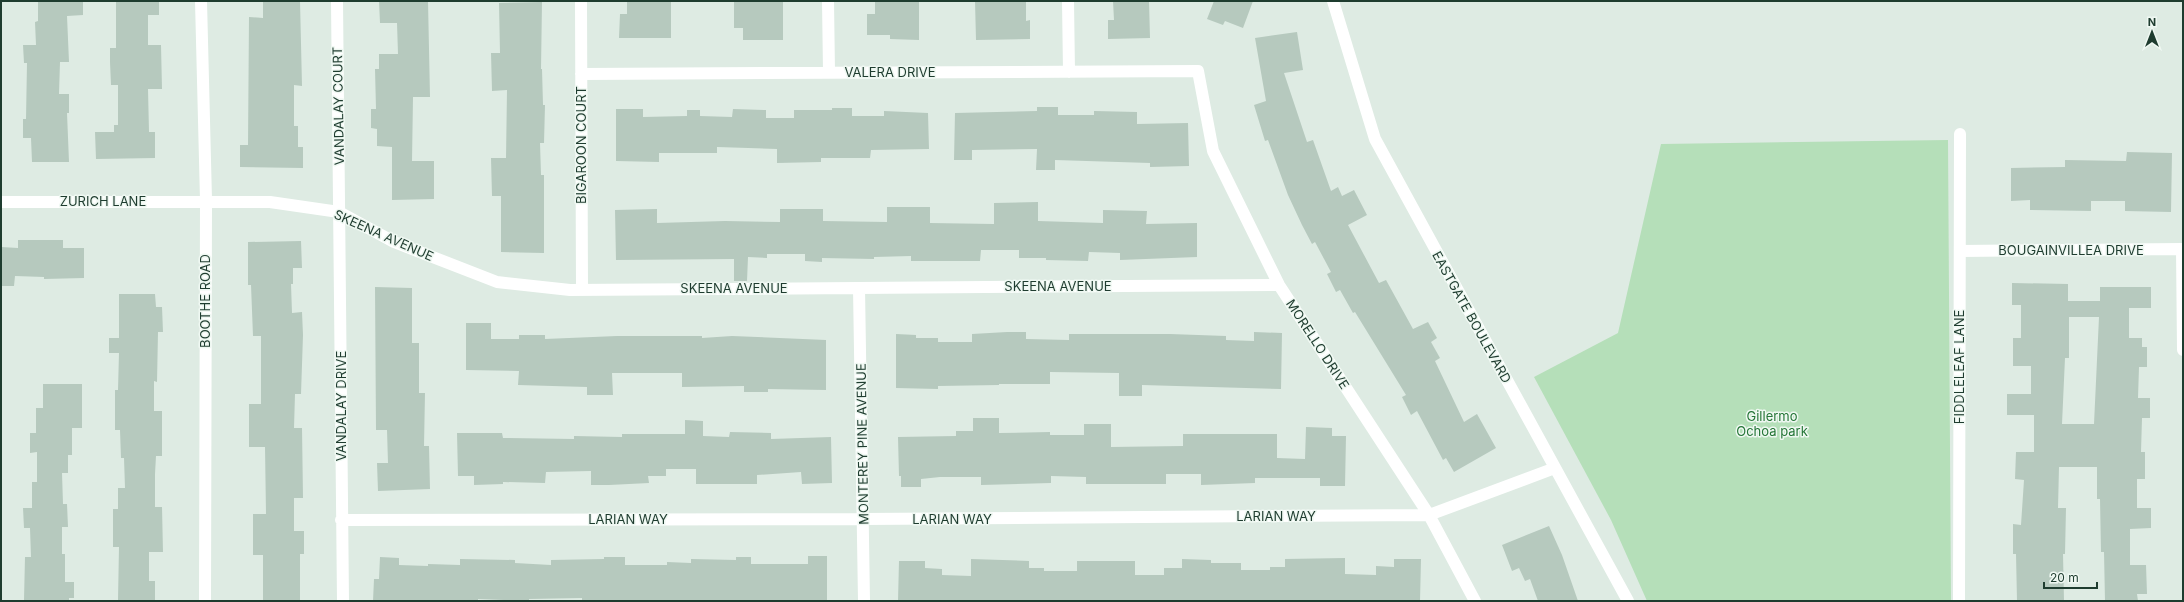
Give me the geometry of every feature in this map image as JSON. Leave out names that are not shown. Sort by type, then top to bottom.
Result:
[{"type":"street","name":"BOOTHE ROAD","points":[[201,1],[206,200],[204,601]]},
{"type":"street","name":"VANDALAY COURT","points":[[337,1],[340,212]]},
{"type":"street","name":"BIGAROON COURT","points":[[581,1],[582,289]]},
{"type":"street","points":[[828,1],[829,72]]},
{"type":"street","points":[[1068,1],[1069,72]]},
{"type":"street","name":"EASTGATE BOULEVARD","points":[[1333,1],[1375,139],[1628,601]]},
{"type":"street","name":"EASTGATE BOULEVARD","points":[[1339,24],[1343,1]]},
{"type":"street","name":"VALERA DRIVE","points":[[581,74],[1198,71]]},
{"type":"street","name":"MORELLO DRIVE","points":[[1198,71],[1214,151],[1279,285],[1429,514],[1475,601]]},
{"type":"street","name":"FIDDLELEAF LANE","points":[[1959,601],[1960,134]]},
{"type":"street","name":"ZURICH LANE","points":[[1,202],[206,200]]},
{"type":"street","name":"SKEENA AVENUE","points":[[206,200],[270,202],[340,212],[394,242],[497,282],[582,289],[1279,285]]},
{"type":"street","name":"VANDALAY DRIVE","points":[[340,212],[341,520],[343,601]]},
{"type":"street","points":[[2183,249],[2183,350]]},
{"type":"street","name":"BOUGAINVILLEA DRIVE","points":[[1960,251],[2183,249]]},
{"type":"street","name":"MONTEREY PINE AVENUE","points":[[859,288],[864,601]]},
{"type":"street","name":"LARIAN WAY","points":[[341,520],[863,519],[1429,514],[1555,468]]},
{"type":"green space","name":"Gillermo Ochoa park","points":[[1948,140],[1951,601],[1647,601],[1611,520],[1534,377],[1618,333],[1661,144]]},
{"type":"building","points":[[38,1],[83,1],[83,15],[67,16],[69,62],[60,62],[59,94],[69,94],[69,113],[67,113],[69,162],[32,162],[31,138],[23,138],[23,119],[26,119],[27,63],[24,63],[23,45],[36,45],[35,22],[38,21]]},
{"type":"building","points":[[116,1],[159,1],[159,15],[148,15],[148,45],[161,45],[162,89],[148,89],[149,132],[155,132],[155,158],[96,159],[95,132],[114,132],[114,125],[118,125],[118,85],[111,85],[110,62],[110,48],[116,48]]},
{"type":"building","points":[[263,1],[300,1],[302,86],[294,85],[294,126],[298,126],[298,147],[303,147],[303,168],[240,167],[240,145],[248,145],[249,17],[263,18]]},
{"type":"building","points":[[379,1],[428,1],[430,97],[413,97],[412,161],[434,161],[434,199],[392,200],[392,147],[377,146],[377,129],[371,128],[371,109],[376,109],[375,69],[379,69],[379,54],[398,54],[397,23],[380,23]]},
{"type":"building","points":[[627,1],[671,1],[671,38],[619,38],[620,14],[627,14]]},
{"type":"building","points":[[875,1],[919,1],[919,40],[890,39],[890,35],[867,35],[867,14],[875,14]]},
{"type":"building","points":[[975,1],[1026,1],[1026,21],[1030,20],[1030,39],[976,40]]},
{"type":"building","points":[[1113,1],[1149,1],[1150,38],[1108,39],[1108,20],[1114,20]]},
{"type":"building","points":[[1214,1],[1253,1],[1243,28],[1225,21],[1223,25],[1207,19]]},
{"type":"building","points":[[542,2],[541,69],[543,105],[545,105],[544,143],[540,143],[541,175],[544,175],[544,253],[501,252],[501,196],[492,196],[491,158],[506,158],[507,90],[492,91],[491,53],[500,53],[499,3]]},
{"type":"building","points":[[734,2],[783,2],[783,40],[743,40],[743,28],[734,28]]},
{"type":"building","points":[[1297,32],[1303,70],[1284,73],[1307,142],[1313,140],[1331,191],[1338,187],[1342,196],[1354,190],[1367,215],[1348,225],[1379,283],[1386,280],[1413,329],[1428,322],[1437,338],[1431,342],[1440,358],[1435,361],[1464,422],[1477,414],[1496,448],[1454,472],[1446,458],[1443,460],[1417,411],[1411,415],[1402,397],[1406,395],[1355,312],[1353,313],[1340,290],[1336,292],[1327,274],[1331,272],[1315,242],[1312,244],[1302,225],[1288,195],[1268,140],[1265,141],[1254,105],[1266,101],[1255,38]]},
{"type":"building","points":[[1037,107],[1058,107],[1058,115],[1094,115],[1094,111],[1137,112],[1137,124],[1188,123],[1189,166],[1150,167],[1150,163],[1055,160],[1055,170],[1036,170],[1037,149],[972,150],[972,160],[954,160],[955,113],[1037,111]]},
{"type":"building","points":[[832,108],[852,108],[852,116],[884,116],[884,111],[928,113],[929,149],[871,150],[870,158],[821,158],[821,162],[777,163],[777,149],[717,147],[717,153],[659,153],[659,162],[616,161],[616,109],[643,109],[643,117],[687,116],[687,110],[700,110],[700,116],[732,117],[733,109],[766,110],[766,118],[794,118],[794,110],[832,110]]},
{"type":"building","points":[[2127,152],[2172,153],[2171,212],[2125,211],[2125,201],[2091,201],[2091,211],[2030,210],[2030,200],[2011,201],[2011,168],[2065,167],[2065,160],[2126,161]]},
{"type":"building","points":[[1038,202],[1038,221],[1103,223],[1103,210],[1147,211],[1146,224],[1197,223],[1197,257],[1120,260],[1120,253],[1089,252],[1088,261],[1046,260],[1046,258],[1019,258],[1019,250],[981,250],[980,261],[911,261],[911,256],[874,257],[874,259],[822,258],[822,262],[805,261],[805,254],[767,254],[767,258],[748,257],[747,281],[734,281],[734,259],[616,260],[615,210],[657,209],[657,223],[725,221],[780,222],[780,209],[823,209],[823,221],[887,222],[887,207],[930,207],[930,223],[994,224],[994,203]]},
{"type":"building","points":[[18,240],[63,240],[63,248],[84,248],[84,278],[44,279],[44,277],[15,276],[14,286],[1,286],[1,247],[18,248]]},
{"type":"building","points":[[301,241],[302,268],[293,268],[293,284],[291,284],[292,313],[302,312],[303,335],[301,394],[295,394],[294,428],[302,428],[303,498],[294,498],[294,531],[304,531],[304,554],[300,554],[300,601],[263,601],[263,555],[253,555],[253,514],[266,514],[265,447],[249,447],[249,404],[261,404],[261,336],[253,336],[251,285],[248,285],[248,242]]},
{"type":"building","points":[[2012,283],[2068,284],[2068,301],[2100,301],[2100,287],[2151,287],[2151,308],[2129,308],[2129,338],[2142,338],[2142,347],[2147,347],[2147,367],[2139,367],[2138,398],[2150,398],[2150,418],[2142,418],[2141,452],[2145,452],[2145,479],[2137,479],[2137,508],[2151,508],[2151,528],[2130,529],[2130,565],[2146,565],[2147,594],[2137,594],[2138,601],[2105,601],[2104,552],[2101,552],[2100,499],[2097,499],[2097,467],[2059,467],[2058,508],[2066,508],[2065,554],[2063,554],[2064,601],[2017,601],[2016,554],[2013,554],[2013,524],[2021,525],[2024,480],[2015,479],[2016,452],[2034,452],[2034,415],[2007,415],[2007,394],[2031,394],[2031,366],[2013,366],[2013,338],[2021,338],[2021,305],[2012,305]],"holes":[[[2069,317],[2099,317],[2094,424],[2062,424],[2065,358],[2069,358]]]},
{"type":"building","points":[[375,287],[412,288],[412,343],[419,343],[419,393],[425,393],[424,446],[429,446],[430,489],[378,491],[377,463],[388,463],[387,430],[376,430]]},
{"type":"building","points":[[119,294],[155,294],[156,307],[162,307],[163,332],[158,332],[157,382],[154,381],[154,411],[162,411],[162,456],[156,456],[155,507],[162,507],[163,552],[149,552],[149,581],[155,581],[155,601],[118,600],[119,547],[113,547],[113,509],[118,509],[118,488],[125,488],[124,458],[121,458],[120,430],[115,430],[115,390],[118,390],[119,353],[109,353],[109,338],[119,338]]},
{"type":"building","points":[[466,323],[491,323],[491,339],[519,339],[519,335],[545,335],[545,339],[617,336],[702,336],[702,338],[732,336],[826,340],[826,390],[768,389],[768,392],[744,392],[744,386],[682,387],[682,373],[612,373],[613,395],[587,395],[587,387],[518,385],[519,371],[466,370]]},
{"type":"building","points":[[1026,332],[1026,339],[1069,340],[1069,334],[1170,334],[1226,336],[1226,340],[1254,341],[1254,332],[1282,333],[1281,389],[1142,385],[1142,396],[1119,396],[1119,373],[1050,372],[1050,384],[938,386],[938,389],[896,388],[896,334],[916,335],[916,338],[938,338],[938,342],[972,342],[972,334]]},
{"type":"building","points":[[43,384],[82,384],[82,428],[72,428],[72,455],[68,455],[68,473],[62,473],[63,504],[67,504],[68,527],[62,527],[62,554],[65,554],[65,582],[74,582],[74,598],[69,598],[69,601],[24,600],[25,557],[31,557],[30,528],[24,528],[23,508],[32,508],[32,482],[37,482],[37,452],[30,453],[30,433],[36,433],[36,408],[43,408]]},
{"type":"building","points":[[973,418],[999,418],[999,433],[1050,432],[1050,435],[1084,435],[1084,424],[1111,424],[1111,447],[1183,446],[1183,434],[1277,434],[1277,458],[1305,459],[1306,427],[1332,428],[1332,436],[1346,436],[1345,486],[1320,486],[1320,478],[1255,478],[1255,483],[1201,485],[1201,474],[1166,474],[1166,484],[1086,484],[1086,477],[1051,476],[1051,483],[981,485],[981,477],[940,477],[921,479],[921,487],[901,487],[901,476],[899,476],[898,437],[956,436],[956,431],[973,431]]},
{"type":"building","points":[[685,420],[703,421],[703,436],[729,437],[730,432],[771,433],[771,439],[831,437],[832,483],[802,484],[801,472],[757,475],[757,484],[696,484],[696,469],[666,469],[666,476],[648,476],[649,483],[609,485],[591,485],[591,471],[546,472],[545,483],[503,482],[503,484],[474,485],[474,476],[458,476],[457,433],[502,433],[503,438],[574,439],[574,436],[622,437],[622,434],[685,434]]},
{"type":"building","points":[[1549,526],[1562,555],[1578,601],[1538,601],[1530,579],[1525,581],[1519,568],[1512,571],[1502,545]]},
{"type":"building","points":[[808,556],[827,556],[827,601],[582,601],[582,598],[529,599],[529,601],[478,599],[478,601],[373,601],[374,579],[379,579],[380,557],[399,558],[399,565],[428,566],[428,564],[460,565],[460,559],[515,560],[515,563],[551,565],[551,560],[604,559],[604,557],[625,557],[625,565],[667,565],[667,562],[691,563],[691,559],[736,560],[736,557],[751,557],[751,564],[808,564]]},
{"type":"building","points":[[1345,558],[1345,574],[1376,575],[1376,566],[1394,567],[1394,559],[1421,559],[1420,601],[898,601],[899,561],[925,561],[925,568],[942,569],[942,575],[971,576],[971,559],[1029,561],[1029,568],[1044,568],[1044,571],[1077,571],[1077,561],[1135,561],[1135,575],[1164,575],[1164,568],[1182,568],[1182,559],[1211,560],[1211,563],[1241,563],[1241,570],[1270,570],[1270,567],[1285,567],[1285,559]]}]
